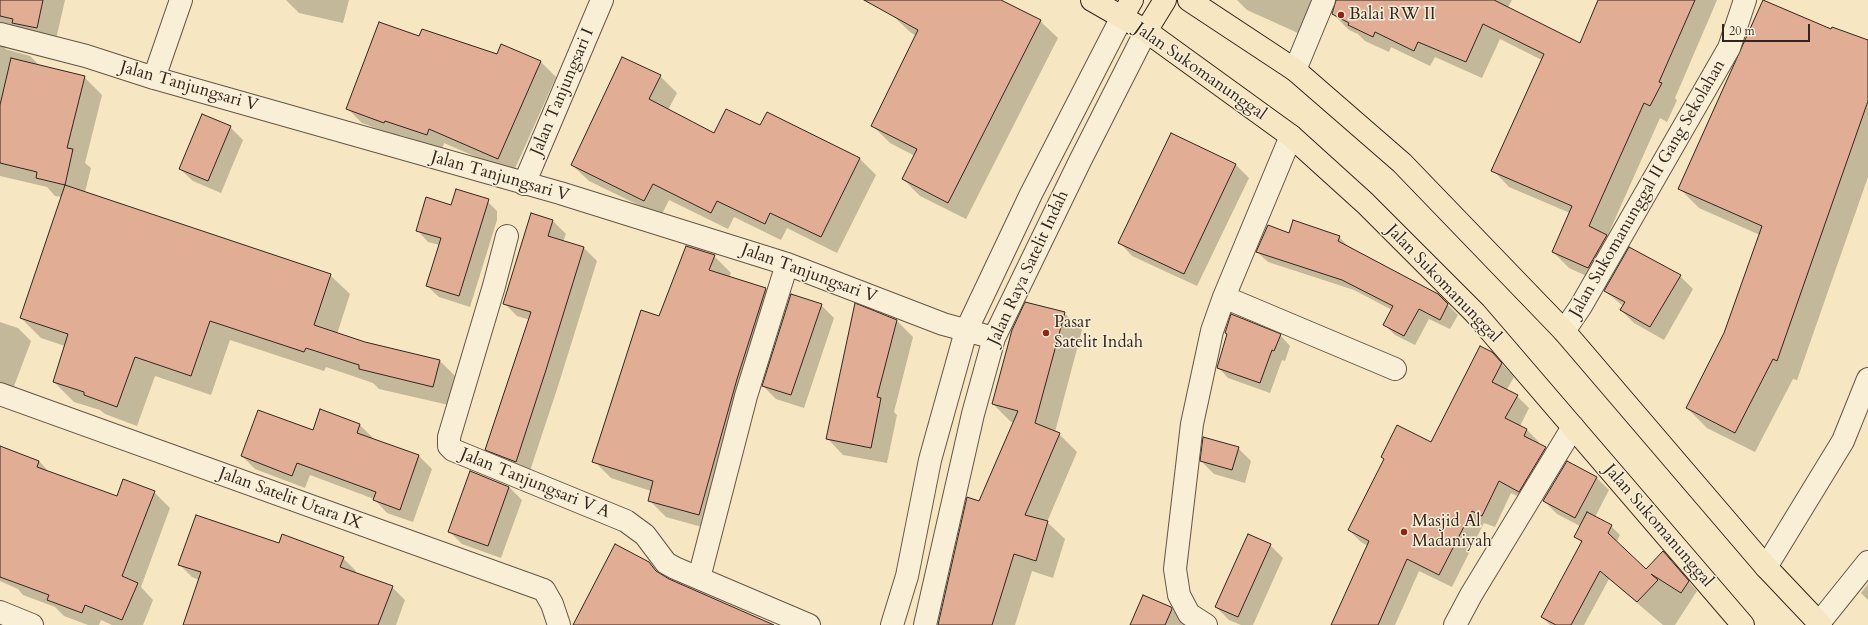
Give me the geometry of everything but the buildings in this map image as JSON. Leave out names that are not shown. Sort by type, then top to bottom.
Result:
[{"type":"main road","name":"Jalan Sukomanunggal","points":[[1092,0],[1127,9],[1146,31],[1291,136],[1365,203],[1475,314],[1743,625]]},
{"type":"main road","name":"Jalan Raya Satelit Indah","points":[[1146,31],[1165,0]]},
{"type":"main road","points":[[1189,0],[1295,70],[1402,163],[1564,331],[1766,567],[1820,624]]},
{"type":"street","points":[[154,78],[181,0]]},
{"type":"street","name":"Jalan Tanjungsari I","points":[[524,184],[602,0]]},
{"type":"street","points":[[1295,70],[1324,0]]},
{"type":"street","name":"Jalan Sukomanunggal II Gang Sekolahan","points":[[1564,331],[1581,306],[1729,48],[1745,0]]},
{"type":"street","name":"Jalan Raya Satelit Indah","points":[[892,625],[907,576],[930,460],[966,331],[1031,194],[1127,9]]},
{"type":"street","name":"Jalan Raya Satelit Indah","points":[[924,625],[973,414],[994,338],[1080,160],[1146,31]]},
{"type":"street","name":"Jalan Tanjungsari V","points":[[0,34],[86,56],[154,78],[524,184],[787,264],[966,331],[994,338]]},
{"type":"street","points":[[1198,620],[1179,595],[1175,570],[1178,530],[1192,424],[1212,331],[1224,298],[1291,136]]},
{"type":"street","name":"Jalan Tanjungsari V A","points":[[507,236],[494,286],[449,437],[449,446],[453,450],[626,521],[645,535],[666,563],[809,625]]},
{"type":"street","points":[[699,578],[746,396],[787,264]]},
{"type":"street","points":[[1224,298],[1395,369]]},
{"type":"street","points":[[1766,567],[1843,441],[1868,379]]},
{"type":"street","name":"Jalan Satelit Utara IX","points":[[0,394],[544,590],[552,604],[559,625]]},
{"type":"street","points":[[1455,625],[1471,595],[1573,427]]},
{"type":"street","points":[[1820,624],[1868,562]]},
{"type":"street","points":[[0,612],[32,625]]},
{"type":"place","name":"Balai RW II","points":[[1341,15]]},
{"type":"place","name":"Pasar Satelit Indah","points":[[1046,333]]},
{"type":"place","name":"Masjid Al Madaniyah","points":[[1404,532]]}]
